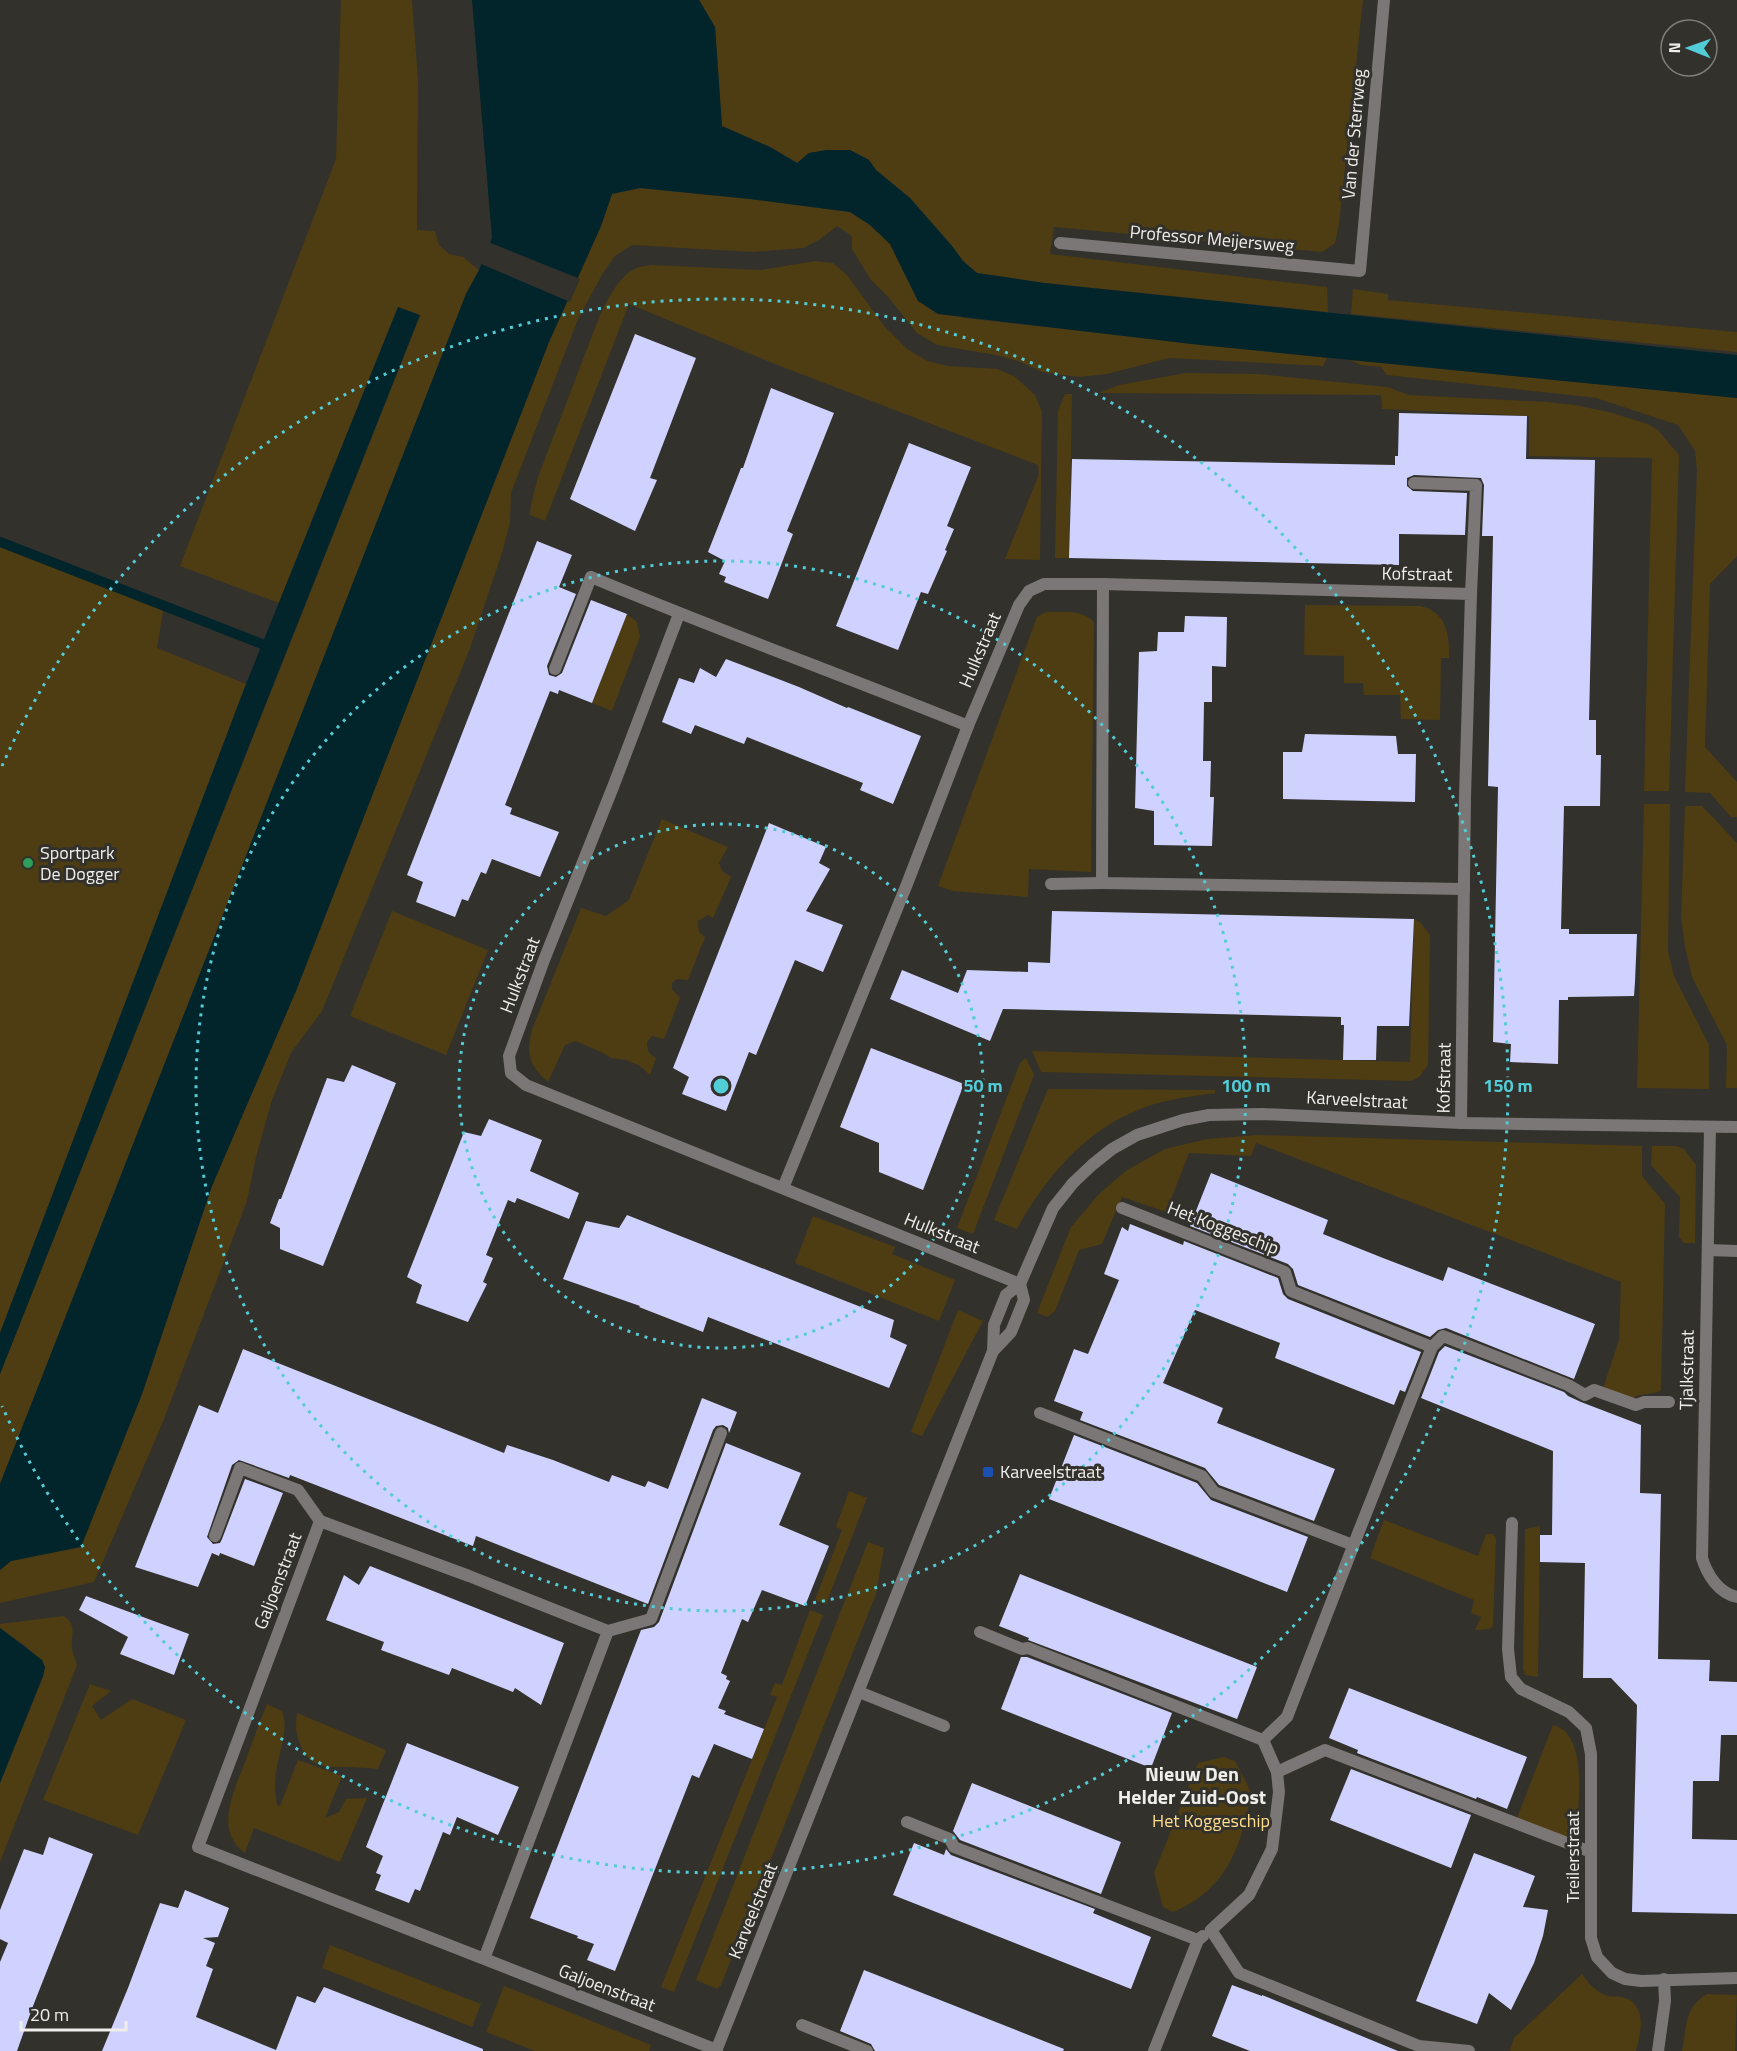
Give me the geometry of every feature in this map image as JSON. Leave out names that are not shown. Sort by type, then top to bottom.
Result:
[{"type":"street","name":"Van der Sterrweg","points":[[1360,271],[1384,0]]},
{"type":"street","name":"Professor Meijersweg","points":[[1060,243],[1360,271]]},
{"type":"street","points":[[1414,483],[1476,485],[1471,594]]},
{"type":"street","points":[[555,669],[591,577],[679,614],[812,663],[968,726]]},
{"type":"street","name":"Kofstraat","points":[[1029,591],[1044,584],[1103,584],[1471,594],[1461,1123]]},
{"type":"street","points":[[1102,883],[1103,584]]},
{"type":"street","name":"Hulkstraat","points":[[783,1188],[907,884],[968,726],[1019,605],[1029,591]]},
{"type":"street","name":"Hulkstraat","points":[[679,614],[532,992],[509,1056],[511,1073],[526,1085],[1020,1284]]},
{"type":"street","points":[[1051,884],[1464,889]]},
{"type":"street","name":"Karveelstraat","points":[[717,2051],[993,1351],[994,1325],[1003,1302],[1006,1295],[1020,1284],[1053,1208],[1073,1183],[1092,1165],[1112,1149],[1137,1135],[1184,1120],[1209,1115],[1262,1114],[1461,1123],[1737,1127]]},
{"type":"street","name":"Tjalkstraat","points":[[1710,1127],[1702,1558],[1713,1582],[1732,1596],[1737,1597]]},
{"type":"street","name":"Het Koggeschip","points":[[1122,1208],[1285,1272],[1292,1291],[1432,1347]]},
{"type":"street","points":[[1708,1250],[1737,1251]]},
{"type":"street","name":"Karveelstraat","points":[[993,1351],[1011,1332],[1024,1300],[1020,1284]]},
{"type":"street","points":[[1263,1740],[1287,1717],[1432,1347],[1443,1336],[1568,1385],[1585,1395],[1594,1390],[1636,1405],[1644,1402],[1669,1402]]},
{"type":"street","points":[[1040,1413],[1202,1476],[1214,1492],[1353,1545]]},
{"type":"street","points":[[484,1959],[608,1631],[651,1619],[721,1433]]},
{"type":"street","points":[[215,1536],[240,1468],[298,1490],[320,1521]]},
{"type":"street","name":"Galjoenstraat","points":[[608,1631],[320,1521],[198,1847],[717,2051]]},
{"type":"street","name":"Treilerstraat","points":[[1512,1523],[1508,1649],[1511,1677],[1521,1689],[1569,1712],[1587,1728],[1591,1754],[1591,1938],[1596,1957],[1612,1973],[1625,1979],[1641,1981],[1737,1978]]},
{"type":"street","points":[[980,1632],[1022,1649],[1028,1648],[1263,1740],[1277,1773],[1279,1792],[1272,1849],[1249,1894],[1198,1940],[1154,2051]]},
{"type":"street","points":[[859,1692],[944,1726]]},
{"type":"street","points":[[1277,1773],[1325,1750],[1591,1852]]},
{"type":"street","points":[[907,1822],[950,1839],[954,1847],[1198,1940]]},
{"type":"street","points":[[1211,1930],[1239,1973],[1419,2046],[1469,2051]]},
{"type":"street","points":[[1658,2051],[1665,2001],[1664,1979]]},
{"type":"street","points":[[802,2025],[867,2051]]},
{"type":"green space","points":[[341,0],[412,0],[418,80],[417,230],[435,231],[439,245],[449,254],[463,257],[479,270],[466,294],[0,1484],[0,1374],[420,316],[398,307],[279,603],[180,566],[336,159]]},
{"type":"green space","points":[[699,0],[1363,0],[1335,243],[1322,252],[1054,227],[1050,254],[1327,287],[1328,312],[1044,283],[977,273],[963,261],[910,198],[876,170],[869,160],[850,150],[810,153],[798,163],[770,147],[722,126],[715,27]]},
{"type":"green space","points":[[640,188],[850,212],[870,225],[890,244],[918,301],[964,318],[1327,358],[1323,366],[1169,358],[1107,374],[1078,377],[1042,372],[1018,361],[996,355],[937,345],[917,333],[871,280],[852,249],[852,236],[837,226],[819,240],[803,248],[753,252],[632,245],[615,256],[578,319],[511,493],[510,523],[469,651],[322,1011],[291,1053],[272,1100],[256,1157],[247,1201],[162,1424],[94,1582],[0,1603],[0,1570],[11,1561],[81,1546],[142,1394],[212,1186],[296,991],[549,342],[601,226],[612,194]]},
{"type":"green space","points":[[815,261],[833,263],[847,275],[884,326],[907,349],[927,361],[948,366],[997,369],[1014,376],[1035,395],[1042,412],[1040,560],[1005,559],[1039,474],[1038,465],[775,364],[629,304],[545,521],[530,515],[538,477],[600,315],[615,288],[625,276],[639,267],[652,265],[760,270]]},
{"type":"green space","points":[[1353,289],[1388,294],[1388,300],[1737,332],[1737,352],[1351,314]]},
{"type":"green space","points":[[1350,360],[1737,398],[1737,556],[1710,584],[1705,747],[1737,782],[1737,817],[1731,817],[1710,793],[1685,792],[1697,470],[1695,451],[1678,425],[1596,398],[1387,375],[1381,367],[1361,365]]},
{"type":"green space","points":[[1186,373],[1258,374],[1387,387],[1409,395],[1575,405],[1609,412],[1648,424],[1658,430],[1679,455],[1669,791],[1644,791],[1652,458],[1529,456],[1529,416],[1382,409],[1381,395],[1099,393],[1119,385]]},
{"type":"green space","points":[[1065,394],[1072,394],[1069,558],[1055,558],[1058,411]]},
{"type":"green space","points":[[0,542],[164,606],[157,648],[246,684],[0,1333]]},
{"type":"green space","points":[[1305,605],[1420,606],[1436,613],[1445,625],[1449,641],[1449,658],[1441,658],[1440,720],[1401,719],[1400,695],[1364,695],[1363,683],[1344,683],[1344,656],[1304,655]]},
{"type":"green space","points":[[1046,612],[1078,613],[1094,622],[1091,872],[1029,869],[1028,897],[953,891],[938,886],[1037,617]]},
{"type":"green space","points":[[627,614],[637,622],[640,637],[612,711],[592,703]]},
{"type":"green space","points":[[1644,804],[1670,804],[1668,951],[1674,976],[1709,1045],[1709,1089],[1637,1088]]},
{"type":"green space","points":[[1685,806],[1702,806],[1737,843],[1737,1088],[1726,1088],[1727,1045],[1692,977],[1685,947],[1681,917]]},
{"type":"green space","points":[[662,819],[728,847],[719,863],[722,871],[731,877],[713,918],[708,915],[698,921],[699,932],[705,937],[688,980],[677,979],[672,983],[672,989],[680,998],[664,1039],[652,1036],[647,1042],[649,1052],[656,1058],[650,1075],[640,1066],[626,1060],[611,1058],[576,1041],[565,1045],[548,1082],[533,1065],[529,1053],[530,1039],[581,908],[606,916],[629,900]]},
{"type":"green space","points":[[392,911],[488,950],[446,1055],[350,1016]]},
{"type":"green space","points":[[1414,919],[1421,923],[1430,935],[1428,1065],[1419,1077],[1411,1081],[1041,1072],[1032,1051],[1410,1062]]},
{"type":"green space","points":[[1026,1058],[1034,1075],[973,1234],[957,1228],[1020,1063]]},
{"type":"green space","points":[[1048,1089],[1215,1090],[1215,1093],[1174,1099],[1143,1108],[1097,1133],[1081,1146],[1052,1177],[1039,1193],[1017,1229],[994,1220]]},
{"type":"green space","points":[[1258,1135],[1642,1146],[1642,1176],[1665,1204],[1661,1390],[1633,1398],[1603,1388],[1619,1340],[1621,1282],[1256,1143],[1251,1156],[1189,1153],[1166,1212],[1122,1197],[1102,1244],[1079,1250],[1055,1311],[1047,1317],[1037,1313],[1071,1227],[1100,1193],[1127,1170],[1165,1149],[1207,1139]]},
{"type":"green space","points":[[1652,1146],[1676,1146],[1684,1149],[1696,1165],[1695,1243],[1684,1243],[1679,1237],[1680,1197],[1651,1165]]},
{"type":"green space","points":[[813,1216],[895,1247],[892,1254],[955,1280],[939,1321],[795,1263]]},
{"type":"green space","points":[[958,1310],[983,1321],[922,1436],[911,1432]]},
{"type":"green space","points":[[849,1491],[867,1498],[826,1604],[815,1600],[842,1530],[836,1527]]},
{"type":"green space","points":[[1384,1520],[1478,1556],[1486,1534],[1493,1534],[1496,1539],[1493,1626],[1489,1629],[1475,1630],[1481,1617],[1471,1613],[1474,1600],[1370,1558]]},
{"type":"green space","points":[[1540,1526],[1538,1677],[1525,1675],[1523,1669],[1525,1529]]},
{"type":"green space","points":[[868,1542],[884,1548],[876,1594],[721,1985],[717,1989],[696,1980]]},
{"type":"green space","points":[[810,1610],[823,1615],[674,1992],[661,1987],[777,1697],[770,1695],[775,1683],[782,1685]]},
{"type":"green space","points":[[64,1616],[72,1626],[72,1649],[77,1665],[0,1862],[0,1783],[45,1667],[27,1647],[0,1628],[0,1624]]},
{"type":"green space","points":[[90,1684],[111,1691],[92,1706],[101,1720],[132,1699],[186,1720],[138,1835],[43,1800]]},
{"type":"green space","points":[[267,1704],[282,1711],[285,1725],[275,1776],[277,1805],[280,1806],[298,1760],[342,1776],[325,1818],[339,1812],[346,1799],[367,1798],[340,1862],[254,1828],[245,1853],[235,1844],[228,1822],[229,1809]]},
{"type":"green space","points":[[297,1713],[386,1750],[378,1769],[326,1766],[310,1760],[298,1740]]},
{"type":"green space","points":[[1553,1725],[1561,1728],[1568,1735],[1574,1745],[1577,1758],[1579,1787],[1576,1843],[1517,1818]]},
{"type":"green space","name":"Het Koggeschip","points":[[1224,1757],[1235,1761],[1251,1795],[1242,1833],[1222,1875],[1201,1896],[1173,1912],[1163,1907],[1154,1873],[1198,1763]]},
{"type":"green space","points":[[330,1945],[481,2004],[472,2027],[322,1968]]},
{"type":"green space","points":[[1582,1974],[1600,1993],[1622,1997],[1636,2006],[1641,2027],[1636,2051],[1510,2051],[1514,2038]]},
{"type":"green space","points":[[504,1986],[651,2045],[649,2051],[535,2051],[486,2032]]},
{"type":"green space","points":[[1707,1994],[1737,1995],[1735,2051],[1682,2051],[1690,2012],[1694,2005]]},
{"type":"water","points":[[472,0],[699,0],[715,27],[722,126],[770,147],[797,163],[809,153],[826,150],[850,150],[869,160],[876,170],[910,198],[963,261],[977,273],[1044,283],[1737,355],[1737,398],[1200,345],[938,314],[918,301],[890,244],[870,225],[850,212],[640,188],[612,194],[601,226],[549,342],[296,991],[212,1186],[142,1394],[81,1547],[11,1561],[0,1570],[0,1484],[466,294],[492,238]]},
{"type":"water","points":[[398,307],[420,315],[0,1374],[0,1333],[246,684]]},
{"type":"water","points":[[0,1628],[42,1660],[45,1667],[0,1783]]},
{"type":"pier","points":[[488,242],[580,279],[570,302],[479,263]]},
{"type":"building","points":[[635,334],[696,358],[650,478],[657,480],[635,531],[570,499]]},
{"type":"building","points":[[771,388],[834,413],[787,531],[793,534],[768,599],[724,582],[726,577],[719,574],[725,561],[708,552],[741,468],[743,468]]},
{"type":"building","points":[[1399,413],[1527,416],[1526,459],[1595,460],[1589,720],[1596,720],[1596,755],[1601,755],[1600,806],[1564,806],[1561,929],[1569,929],[1569,934],[1637,934],[1635,982],[1634,996],[1568,997],[1568,1000],[1559,1000],[1558,1064],[1510,1062],[1511,1044],[1493,1042],[1498,787],[1488,786],[1493,536],[1482,536],[1484,485],[1481,478],[1414,475],[1407,478],[1407,486],[1413,491],[1467,493],[1465,535],[1399,534],[1399,565],[1069,558],[1072,459],[1395,465],[1395,456],[1398,456]]},
{"type":"building","points":[[909,443],[971,467],[947,526],[954,529],[945,550],[947,551],[928,594],[921,592],[898,650],[836,626]]},
{"type":"building","points":[[537,541],[572,555],[559,587],[576,594],[547,666],[549,675],[556,677],[562,673],[591,600],[627,614],[592,703],[559,690],[558,694],[550,691],[505,805],[512,808],[510,814],[559,832],[540,877],[492,859],[486,874],[481,872],[468,901],[462,899],[455,917],[416,902],[423,882],[407,875]]},
{"type":"building","points":[[1185,616],[1227,617],[1226,667],[1212,666],[1212,702],[1204,702],[1203,761],[1211,761],[1210,797],[1214,797],[1212,846],[1154,845],[1154,811],[1135,808],[1139,652],[1157,651],[1158,632],[1184,632]]},
{"type":"building","points":[[726,659],[921,736],[893,804],[860,790],[863,783],[747,737],[744,744],[695,725],[691,734],[662,722],[679,678],[694,683],[700,668],[716,677]]},
{"type":"building","points":[[1305,734],[1396,736],[1398,754],[1416,754],[1415,802],[1283,799],[1283,752],[1302,752]]},
{"type":"building","points":[[769,823],[826,847],[819,863],[830,869],[806,911],[843,925],[823,972],[795,960],[756,1055],[749,1052],[726,1111],[682,1094],[689,1077],[673,1068]]},
{"type":"building","points":[[1052,911],[1414,919],[1409,1026],[1377,1026],[1376,1060],[1343,1060],[1344,1025],[1341,1025],[1341,1017],[1003,1009],[990,1041],[890,999],[902,970],[958,993],[967,970],[1028,972],[1028,962],[1050,963]]},
{"type":"building","points":[[871,1048],[964,1084],[923,1190],[879,1172],[879,1143],[840,1127]]},
{"type":"building","points":[[352,1065],[396,1083],[323,1266],[280,1249],[280,1228],[270,1223],[327,1078],[344,1082]]},
{"type":"building","points":[[489,1119],[542,1140],[530,1171],[579,1193],[569,1219],[517,1198],[515,1203],[508,1200],[486,1255],[493,1258],[483,1282],[487,1284],[468,1322],[416,1303],[422,1285],[407,1277],[464,1132],[481,1136]]},
{"type":"building","points":[[1211,1173],[1328,1220],[1323,1234],[1383,1258],[1443,1281],[1448,1267],[1595,1324],[1574,1379],[1446,1328],[1438,1330],[1430,1337],[1298,1285],[1293,1269],[1288,1264],[1190,1226]]},
{"type":"building","points":[[627,1215],[894,1320],[890,1337],[907,1345],[889,1388],[708,1317],[703,1332],[640,1306],[563,1279],[586,1221],[619,1228]]},
{"type":"building","points":[[1130,1224],[1183,1245],[1184,1241],[1278,1278],[1283,1294],[1288,1299],[1421,1352],[1405,1392],[1400,1390],[1394,1405],[1275,1358],[1280,1343],[1195,1310],[1163,1383],[1223,1408],[1217,1423],[1335,1469],[1314,1521],[1219,1485],[1205,1468],[1080,1420],[1083,1412],[1054,1401],[1074,1349],[1088,1354],[1119,1280],[1104,1274],[1122,1227],[1128,1231]]},
{"type":"building","points":[[1445,1346],[1564,1392],[1581,1402],[1641,1425],[1640,1493],[1661,1494],[1658,1659],[1710,1660],[1709,1681],[1737,1682],[1737,1735],[1721,1735],[1719,1781],[1693,1781],[1692,1839],[1737,1840],[1737,1914],[1632,1912],[1637,1705],[1611,1678],[1583,1678],[1585,1563],[1540,1562],[1540,1535],[1552,1535],[1553,1451],[1421,1398],[1439,1352]]},
{"type":"building","points":[[243,1349],[504,1453],[507,1445],[609,1482],[612,1475],[645,1487],[648,1481],[668,1489],[702,1398],[737,1412],[729,1433],[728,1428],[723,1425],[716,1426],[713,1430],[648,1604],[476,1536],[473,1546],[290,1475],[289,1478],[239,1460],[232,1465],[207,1537],[213,1544],[220,1543],[245,1479],[283,1493],[254,1566],[220,1553],[219,1556],[212,1553],[198,1587],[135,1567],[199,1405],[218,1413]]},
{"type":"building","points":[[1074,1435],[1197,1483],[1211,1500],[1308,1537],[1287,1592],[1049,1499]]},
{"type":"building","points":[[726,1443],[801,1473],[779,1525],[829,1546],[805,1606],[762,1590],[748,1622],[742,1619],[721,1673],[730,1681],[718,1708],[726,1711],[724,1714],[764,1729],[752,1759],[714,1744],[699,1778],[692,1775],[615,1971],[587,1960],[594,1944],[530,1918],[641,1630],[654,1627],[659,1622]]},
{"type":"building","points":[[370,1566],[564,1643],[541,1705],[515,1688],[513,1692],[452,1668],[449,1675],[381,1650],[384,1642],[326,1620],[344,1575],[359,1585]]},
{"type":"building","points":[[1020,1574],[1257,1667],[1237,1719],[1028,1640],[1029,1638],[999,1626]]},
{"type":"building","points":[[86,1596],[189,1634],[174,1675],[120,1654],[128,1637],[79,1610]]},
{"type":"building","points":[[1021,1657],[1027,1657],[1172,1713],[1151,1768],[1001,1709]]},
{"type":"building","points":[[1349,1688],[1527,1757],[1507,1809],[1357,1753],[1358,1750],[1329,1738]]},
{"type":"building","points":[[407,1743],[519,1787],[498,1835],[457,1817],[450,1835],[443,1832],[420,1891],[415,1889],[409,1903],[375,1890],[381,1875],[376,1873],[383,1856],[366,1847]]},
{"type":"building","points":[[1351,1769],[1471,1815],[1451,1868],[1330,1820]]},
{"type":"building","points":[[972,1783],[1121,1842],[1101,1894],[960,1840],[953,1831]]},
{"type":"building","points":[[49,1837],[93,1854],[17,2051],[0,2051],[0,1962],[8,1943],[0,1939],[0,1910],[24,1849],[43,1855]]},
{"type":"building","points":[[914,1843],[944,1855],[946,1849],[951,1855],[1095,1909],[1093,1913],[1151,1937],[1131,1989],[893,1895]]},
{"type":"building","points":[[1474,1853],[1535,1876],[1523,1907],[1548,1910],[1543,1936],[1534,1963],[1511,2010],[1489,1993],[1477,2024],[1416,2001]]},
{"type":"building","points":[[185,1890],[229,1908],[218,1937],[203,1938],[215,1943],[206,1966],[213,1969],[196,2017],[276,2050],[297,1996],[315,2003],[324,1987],[483,2049],[483,2051],[102,2051],[160,1903],[178,1908]]},
{"type":"building","points":[[864,1970],[1064,2049],[1063,2051],[875,2051],[871,2044],[840,2031]]},
{"type":"building","points":[[1232,1985],[1398,2051],[1250,2051],[1212,2036]]},
{"type":"waterway","points":[[0,542],[262,644]]},
{"type":"place","name":"Sportpark De Dogger","points":[[28,863]]},
{"type":"place","name":"Karveelstraat","points":[[988,1472]]},
{"type":"district","name":"Nieuw Den Helder Zuid-Oost","points":[[1192,1786]]}]
